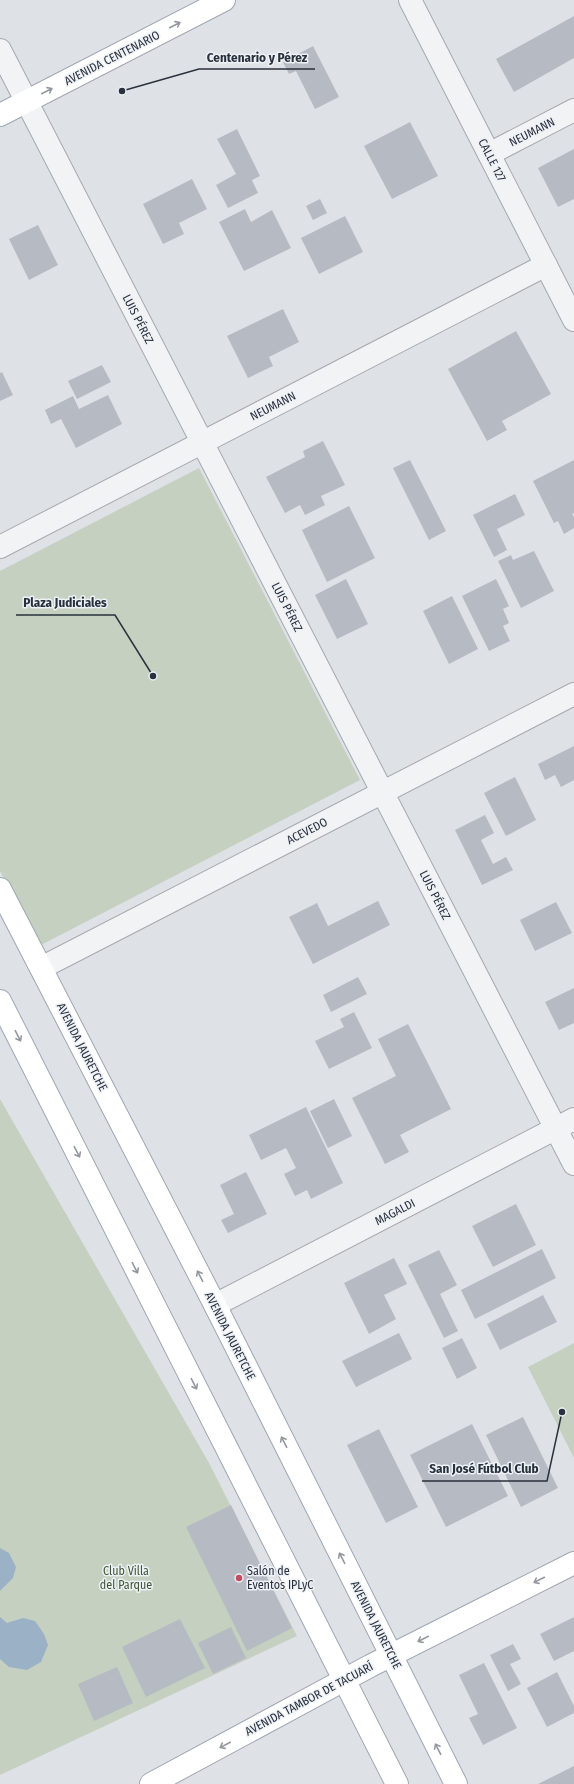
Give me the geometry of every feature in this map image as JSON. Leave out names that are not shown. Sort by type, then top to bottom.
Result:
[{"type":"main road","name":"AVENIDA CENTENARIO","points":[[0,115],[224,0]]},
{"type":"main road","name":"AVENIDA JAURETCHE","points":[[0,889],[215,1305],[456,1784]]},
{"type":"main road","points":[[0,1002],[397,1784]]},
{"type":"main road","name":"AVENIDA TAMBOR DE TACUARÍ","points":[[151,1784],[391,1655],[574,1563]]},
{"type":"street","name":"CALLE 127","points":[[410,0],[574,320]]},
{"type":"street","name":"LUIS PÉREZ","points":[[0,50],[382,792],[565,1124],[574,1164]]},
{"type":"street","name":"NEUMANN","points":[[489,154],[574,110]]},
{"type":"street","name":"NEUMANN","points":[[0,547],[546,265]]},
{"type":"street","name":"ACEVEDO","points":[[41,968],[574,694]]},
{"type":"street","name":"MAGALDI","points":[[215,1305],[565,1124]]},
{"type":"green space","points":[[199,468],[360,780],[39,946],[0,871],[0,571]]},
{"type":"green space","name":"Club Villa del Parque","points":[[0,1099],[209,1463],[297,1636],[0,1775]]},
{"type":"green space","points":[[574,1343],[574,1458],[528,1367]]},
{"type":"water","points":[[0,1548],[9,1553],[16,1567],[13,1578],[0,1591]]},
{"type":"water","points":[[0,1617],[7,1623],[23,1618],[35,1621],[44,1634],[48,1645],[41,1662],[27,1670],[9,1667],[0,1659]]},
{"type":"building","points":[[574,16],[574,58],[514,92],[496,59]]},
{"type":"building","points":[[313,46],[339,97],[315,109],[296,71],[289,74],[283,62]]},
{"type":"building","points":[[410,122],[438,176],[392,199],[364,146]]},
{"type":"building","points":[[237,129],[260,176],[252,180],[258,193],[228,208],[216,185],[236,174],[217,139]]},
{"type":"building","points":[[574,149],[574,199],[558,207],[538,168]]},
{"type":"building","points":[[192,179],[207,209],[179,223],[184,234],[163,244],[143,204]]},
{"type":"building","points":[[320,199],[327,213],[313,220],[306,206]]},
{"type":"building","points":[[245,209],[251,222],[272,210],[291,248],[244,271],[219,222]]},
{"type":"building","points":[[345,216],[363,252],[319,274],[301,238]]},
{"type":"building","points":[[38,225],[58,265],[29,280],[9,239]]},
{"type":"building","points":[[283,309],[299,342],[269,357],[273,366],[248,378],[227,336]]},
{"type":"building","points":[[516,331],[551,394],[502,421],[507,430],[487,441],[448,369]]},
{"type":"building","points":[[102,365],[111,382],[77,399],[68,381]]},
{"type":"building","points":[[2,372],[13,395],[0,401],[0,373]]},
{"type":"building","points":[[108,395],[122,424],[76,448],[61,419],[51,424],[45,410],[73,396],[79,409]]},
{"type":"building","points":[[323,441],[345,485],[321,496],[325,505],[305,515],[300,505],[285,513],[266,477],[305,457],[303,451]]},
{"type":"building","points":[[410,460],[446,531],[429,540],[393,468]]},
{"type":"building","points":[[574,460],[574,513],[572,514],[574,517],[574,528],[564,534],[558,521],[554,523],[533,481]]},
{"type":"building","points":[[515,494],[525,515],[497,529],[507,550],[494,557],[473,515]]},
{"type":"building","points":[[349,506],[375,558],[327,582],[302,530]]},
{"type":"building","points":[[534,551],[554,591],[521,608],[498,561],[511,555],[513,560]]},
{"type":"building","points":[[346,579],[368,624],[337,639],[315,595]]},
{"type":"building","points":[[496,579],[509,606],[503,609],[509,623],[503,626],[510,641],[489,651],[462,596]]},
{"type":"building","points":[[452,596],[478,649],[449,664],[423,611]]},
{"type":"building","points":[[574,746],[574,780],[561,787],[555,775],[545,780],[538,764]]},
{"type":"building","points":[[515,777],[536,820],[506,836],[484,793]]},
{"type":"building","points":[[485,815],[494,833],[481,840],[493,864],[506,857],[513,870],[482,885],[455,830]]},
{"type":"building","points":[[378,901],[390,925],[313,964],[289,917],[317,903],[328,926]]},
{"type":"building","points":[[556,902],[572,933],[535,951],[520,920]]},
{"type":"building","points":[[358,977],[367,994],[331,1012],[323,995]]},
{"type":"building","points":[[574,988],[574,1023],[559,1030],[545,1002]]},
{"type":"building","points":[[354,1012],[372,1048],[329,1069],[315,1041],[344,1027],[340,1019]]},
{"type":"building","points":[[408,1024],[451,1109],[400,1135],[409,1152],[385,1164],[352,1098],[396,1076],[378,1039]]},
{"type":"building","points":[[334,1099],[352,1136],[328,1148],[310,1111]]},
{"type":"building","points":[[306,1107],[343,1183],[311,1199],[307,1190],[295,1196],[284,1174],[296,1168],[286,1148],[261,1160],[249,1135]]},
{"type":"building","points":[[246,1172],[267,1214],[228,1233],[221,1220],[234,1214],[220,1185]]},
{"type":"building","points":[[516,1204],[536,1245],[493,1267],[472,1226]]},
{"type":"building","points":[[542,1249],[556,1278],[475,1319],[461,1290]]},
{"type":"building","points":[[439,1250],[457,1285],[440,1294],[458,1331],[444,1338],[408,1265]]},
{"type":"building","points":[[394,1258],[407,1284],[384,1295],[396,1319],[369,1334],[344,1283]]},
{"type":"building","points":[[543,1295],[557,1322],[500,1350],[487,1324]]},
{"type":"building","points":[[399,1333],[412,1359],[356,1387],[342,1361]]},
{"type":"building","points":[[462,1338],[477,1368],[457,1379],[442,1348]]},
{"type":"building","points":[[523,1417],[558,1488],[521,1507],[486,1435]]},
{"type":"building","points":[[472,1424],[508,1496],[446,1527],[410,1455]]},
{"type":"building","points":[[379,1429],[418,1507],[386,1523],[347,1445]]},
{"type":"building","name":"Salón de Eventos IPLyC","points":[[231,1505],[292,1628],[247,1651],[186,1527]]},
{"type":"building","points":[[574,1617],[574,1651],[554,1661],[540,1634]]},
{"type":"building","points":[[180,1619],[205,1668],[146,1697],[122,1647]]},
{"type":"building","points":[[231,1627],[246,1658],[213,1674],[198,1643]]},
{"type":"building","points":[[513,1644],[521,1659],[510,1664],[521,1684],[508,1691],[490,1655]]},
{"type":"building","points":[[484,1663],[517,1728],[483,1745],[469,1718],[478,1714],[459,1675]]},
{"type":"building","points":[[117,1667],[133,1703],[94,1721],[78,1684]]},
{"type":"building","points":[[557,1672],[574,1706],[574,1713],[547,1727],[527,1688]]},
{"type":"building","points":[[574,1766],[574,1784],[538,1784]]},
{"type":"place","name":"Centenario y Pérez","points":[[122,91]]},
{"type":"place","name":"Plaza Judiciales","points":[[153,676]]},
{"type":"place","name":"San José Fútbol Club","points":[[562,1412]]},
{"type":"place","name":"Salón de Eventos IPLyC","points":[[239,1578]]}]
